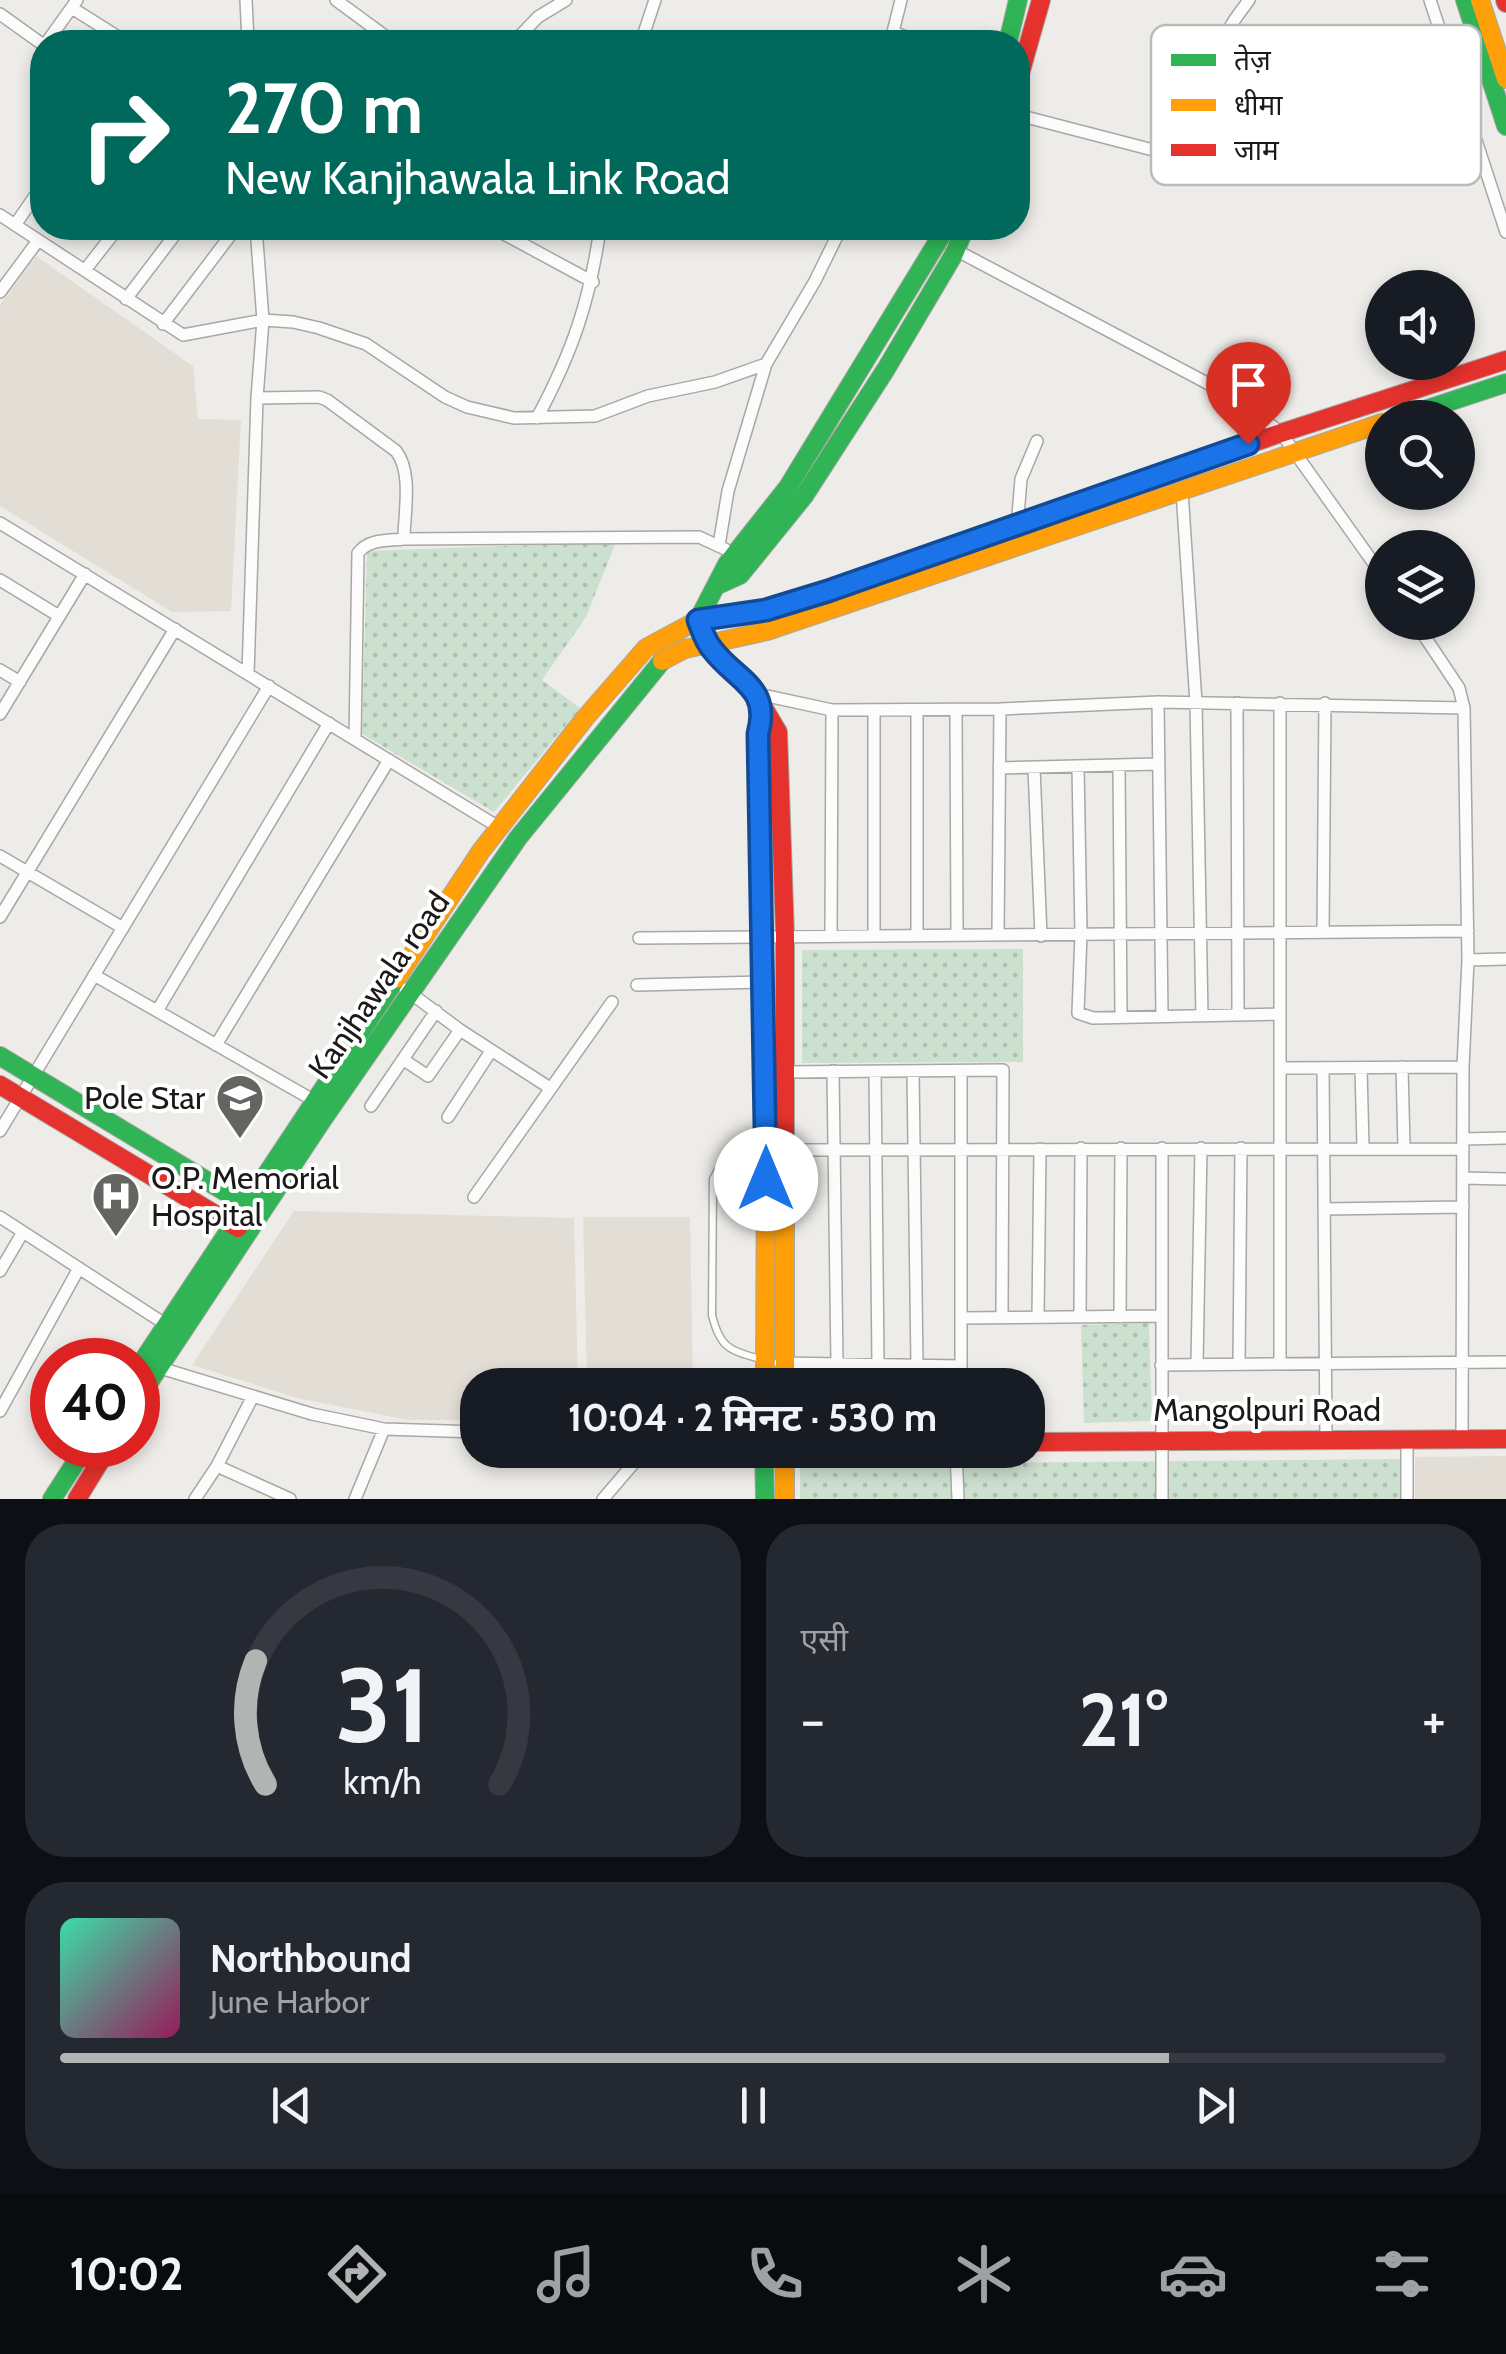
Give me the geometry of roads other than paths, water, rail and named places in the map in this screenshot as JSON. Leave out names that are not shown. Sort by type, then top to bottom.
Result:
[{"type":"main road","points":[[1011,30],[1018,0]]},
{"type":"main road","points":[[1030,37],[1040,0]]},
{"type":"main road","points":[[1465,0],[1476,25]]},
{"type":"main road","points":[[1480,0],[1502,83],[1506,126]]},
{"type":"main road","points":[[1481,36],[1502,83]]},
{"type":"main road","points":[[698,620],[718,585],[740,575],[733,555],[804,496],[886,369],[947,240]]},
{"type":"main road","points":[[698,620],[766,610],[1506,360]]},
{"type":"main road","points":[[1455,400],[1506,383]]},
{"type":"main road","name":"Kanjhawala road","points":[[156,1338],[412,992],[518,838],[660,663],[674,652],[768,631],[1365,429]]},
{"type":"main road","points":[[698,620],[708,643],[758,694],[764,713],[778,732],[785,936],[785,1368]]},
{"type":"main road","name":"Kanjhawala road","points":[[252,1209],[313,1100],[481,851],[635,659],[664,636],[698,620]]},
{"type":"main road","points":[[764,713],[758,734],[766,1150],[765,1368]]},
{"type":"main road","points":[[764,1021],[785,1021]]},
{"type":"main road","points":[[0,1056],[252,1209]]},
{"type":"main road","points":[[0,1086],[239,1228]]},
{"type":"main road","name":"Kanjhawala road","points":[[160,1363],[239,1228]]},
{"type":"main road","name":"Mangolpuri Road","points":[[1045,1442],[1506,1439]]},
{"type":"main road","points":[[52,1499],[72,1468]]},
{"type":"main road","points":[[76,1499],[96,1468]]},
{"type":"main road","points":[[764,1468],[765,1499]]},
{"type":"main road","points":[[785,1468],[786,1499]]},
{"type":"street","points":[[246,0],[247,30]]},
{"type":"street","points":[[336,0],[377,30]]},
{"type":"street","points":[[526,30],[538,17],[566,0]]},
{"type":"street","points":[[645,30],[655,0]]},
{"type":"street","points":[[894,30],[901,0]]},
{"type":"street","points":[[1233,25],[1249,0]]},
{"type":"street","points":[[1430,0],[1438,25]]},
{"type":"street","points":[[54,30],[75,4],[110,30]]},
{"type":"street","points":[[2,21],[30,36]]},
{"type":"street","points":[[1030,118],[1151,149]]},
{"type":"street","points":[[1481,156],[1506,232]]},
{"type":"street","points":[[15,225],[30,203]]},
{"type":"street","points":[[0,215],[30,237]]},
{"type":"street","points":[[34,240],[183,335],[262,320],[293,322],[366,344],[446,397],[467,407],[514,418],[595,416],[648,396],[715,382],[766,364]]},
{"type":"street","points":[[85,270],[109,240]]},
{"type":"street","points":[[126,298],[171,240]]},
{"type":"street","points":[[163,324],[227,240]]},
{"type":"street","points":[[248,674],[262,320],[257,240]]},
{"type":"street","points":[[515,240],[593,282]]},
{"type":"street","points":[[537,418],[566,365],[593,282],[598,240]]},
{"type":"street","points":[[733,555],[728,490],[766,364],[835,240]]},
{"type":"street","points":[[949,240],[1239,400],[1282,433],[1365,551]]},
{"type":"street","points":[[0,292],[37,242]]},
{"type":"street","points":[[257,398],[327,400],[396,452],[406,473],[404,539]]},
{"type":"street","points":[[1017,527],[1021,480],[1037,441]]},
{"type":"street","points":[[1182,491],[1196,703],[1202,1015]]},
{"type":"street","points":[[0,522],[500,828]]},
{"type":"street","points":[[354,739],[358,553],[372,542],[699,537],[733,555]]},
{"type":"street","points":[[0,714],[85,574]]},
{"type":"street","points":[[0,580],[60,616]]},
{"type":"street","points":[[0,917],[175,630]]},
{"type":"street","points":[[1427,640],[1459,688],[1464,708],[1468,960],[1463,1067],[1462,1440]]},
{"type":"street","points":[[0,670],[20,682]]},
{"type":"street","points":[[0,1131],[268,686]]},
{"type":"street","points":[[758,694],[832,710],[1000,710],[1158,702],[1464,708]]},
{"type":"street","points":[[1158,702],[1162,1016]]},
{"type":"street","points":[[1237,703],[1238,1014]]},
{"type":"street","points":[[1280,703],[1280,1364]]},
{"type":"street","points":[[1324,932],[1325,704]]},
{"type":"street","points":[[831,936],[832,710]]},
{"type":"street","points":[[874,710],[874,936]]},
{"type":"street","points":[[917,710],[917,935]]},
{"type":"street","points":[[956,710],[957,935]]},
{"type":"street","points":[[998,934],[1000,710]]},
{"type":"street","points":[[157,1011],[329,724]]},
{"type":"street","points":[[216,1045],[390,760]]},
{"type":"street","points":[[1000,768],[1157,764]]},
{"type":"street","points":[[1119,765],[1121,1017]]},
{"type":"street","points":[[1078,766],[1078,1013],[1085,1018],[1280,1014]]},
{"type":"street","points":[[1034,768],[1041,936]]},
{"type":"street","points":[[0,856],[123,928]]},
{"type":"street","points":[[639,938],[1468,931]]},
{"type":"street","points":[[1468,960],[1506,960]]},
{"type":"street","points":[[94,975],[313,1100]]},
{"type":"street","points":[[393,981],[550,1088]]},
{"type":"street","points":[[637,986],[763,982]]},
{"type":"street","points":[[474,1196],[612,1002]]},
{"type":"street","points":[[372,1106],[436,1010]]},
{"type":"street","points":[[404,1060],[428,1076],[460,1030]]},
{"type":"street","points":[[448,1117],[491,1051]]},
{"type":"street","points":[[1402,1067],[1404,1147]]},
{"type":"street","points":[[1280,1068],[1463,1067]]},
{"type":"street","points":[[1323,1068],[1326,1440]]},
{"type":"street","points":[[1362,1068],[1364,1147]]},
{"type":"street","points":[[765,1360],[785,1364],[961,1366],[961,1070]]},
{"type":"street","points":[[784,1072],[1002,1070],[1002,1318]]},
{"type":"street","points":[[833,1071],[837,1364]]},
{"type":"street","points":[[875,1071],[878,1365]]},
{"type":"street","points":[[913,1071],[917,1365]]},
{"type":"street","points":[[766,1150],[1404,1147],[1506,1138]]},
{"type":"street","points":[[1038,1318],[1040,1148]]},
{"type":"street","points":[[1080,1317],[1081,1148]]},
{"type":"street","points":[[1120,1317],[1121,1148]]},
{"type":"street","points":[[1162,1148],[1162,1499]]},
{"type":"street","points":[[1197,1365],[1202,1148]]},
{"type":"street","points":[[1239,1364],[1241,1148]]},
{"type":"street","points":[[1463,1178],[1506,1179]]},
{"type":"street","points":[[1324,1208],[1463,1207]]},
{"type":"street","points":[[0,1217],[165,1324]]},
{"type":"street","points":[[0,1271],[23,1232]]},
{"type":"street","points":[[0,1410],[79,1268]]},
{"type":"street","points":[[961,1318],[1161,1316]]},
{"type":"street","points":[[1161,1365],[1506,1362]]},
{"type":"street","points":[[160,1367],[312,1414],[384,1428],[460,1431]]},
{"type":"street","points":[[195,1499],[218,1466],[252,1396]]},
{"type":"street","points":[[355,1499],[384,1428]]},
{"type":"street","points":[[1407,1440],[1407,1499]]},
{"type":"street","points":[[218,1466],[290,1499]]},
{"type":"street","points":[[603,1499],[630,1468]]},
{"type":"street","points":[[957,1468],[958,1499]]},
{"type":"lane","points":[[765,1360],[721,1342],[712,1315],[713,1179],[729,1157],[766,1150]]},
{"type":"place","name":"Pole Star","points":[[240,1140]]},
{"type":"place","name":"O.P. Memorial Hospital","points":[[116,1238]]}]
